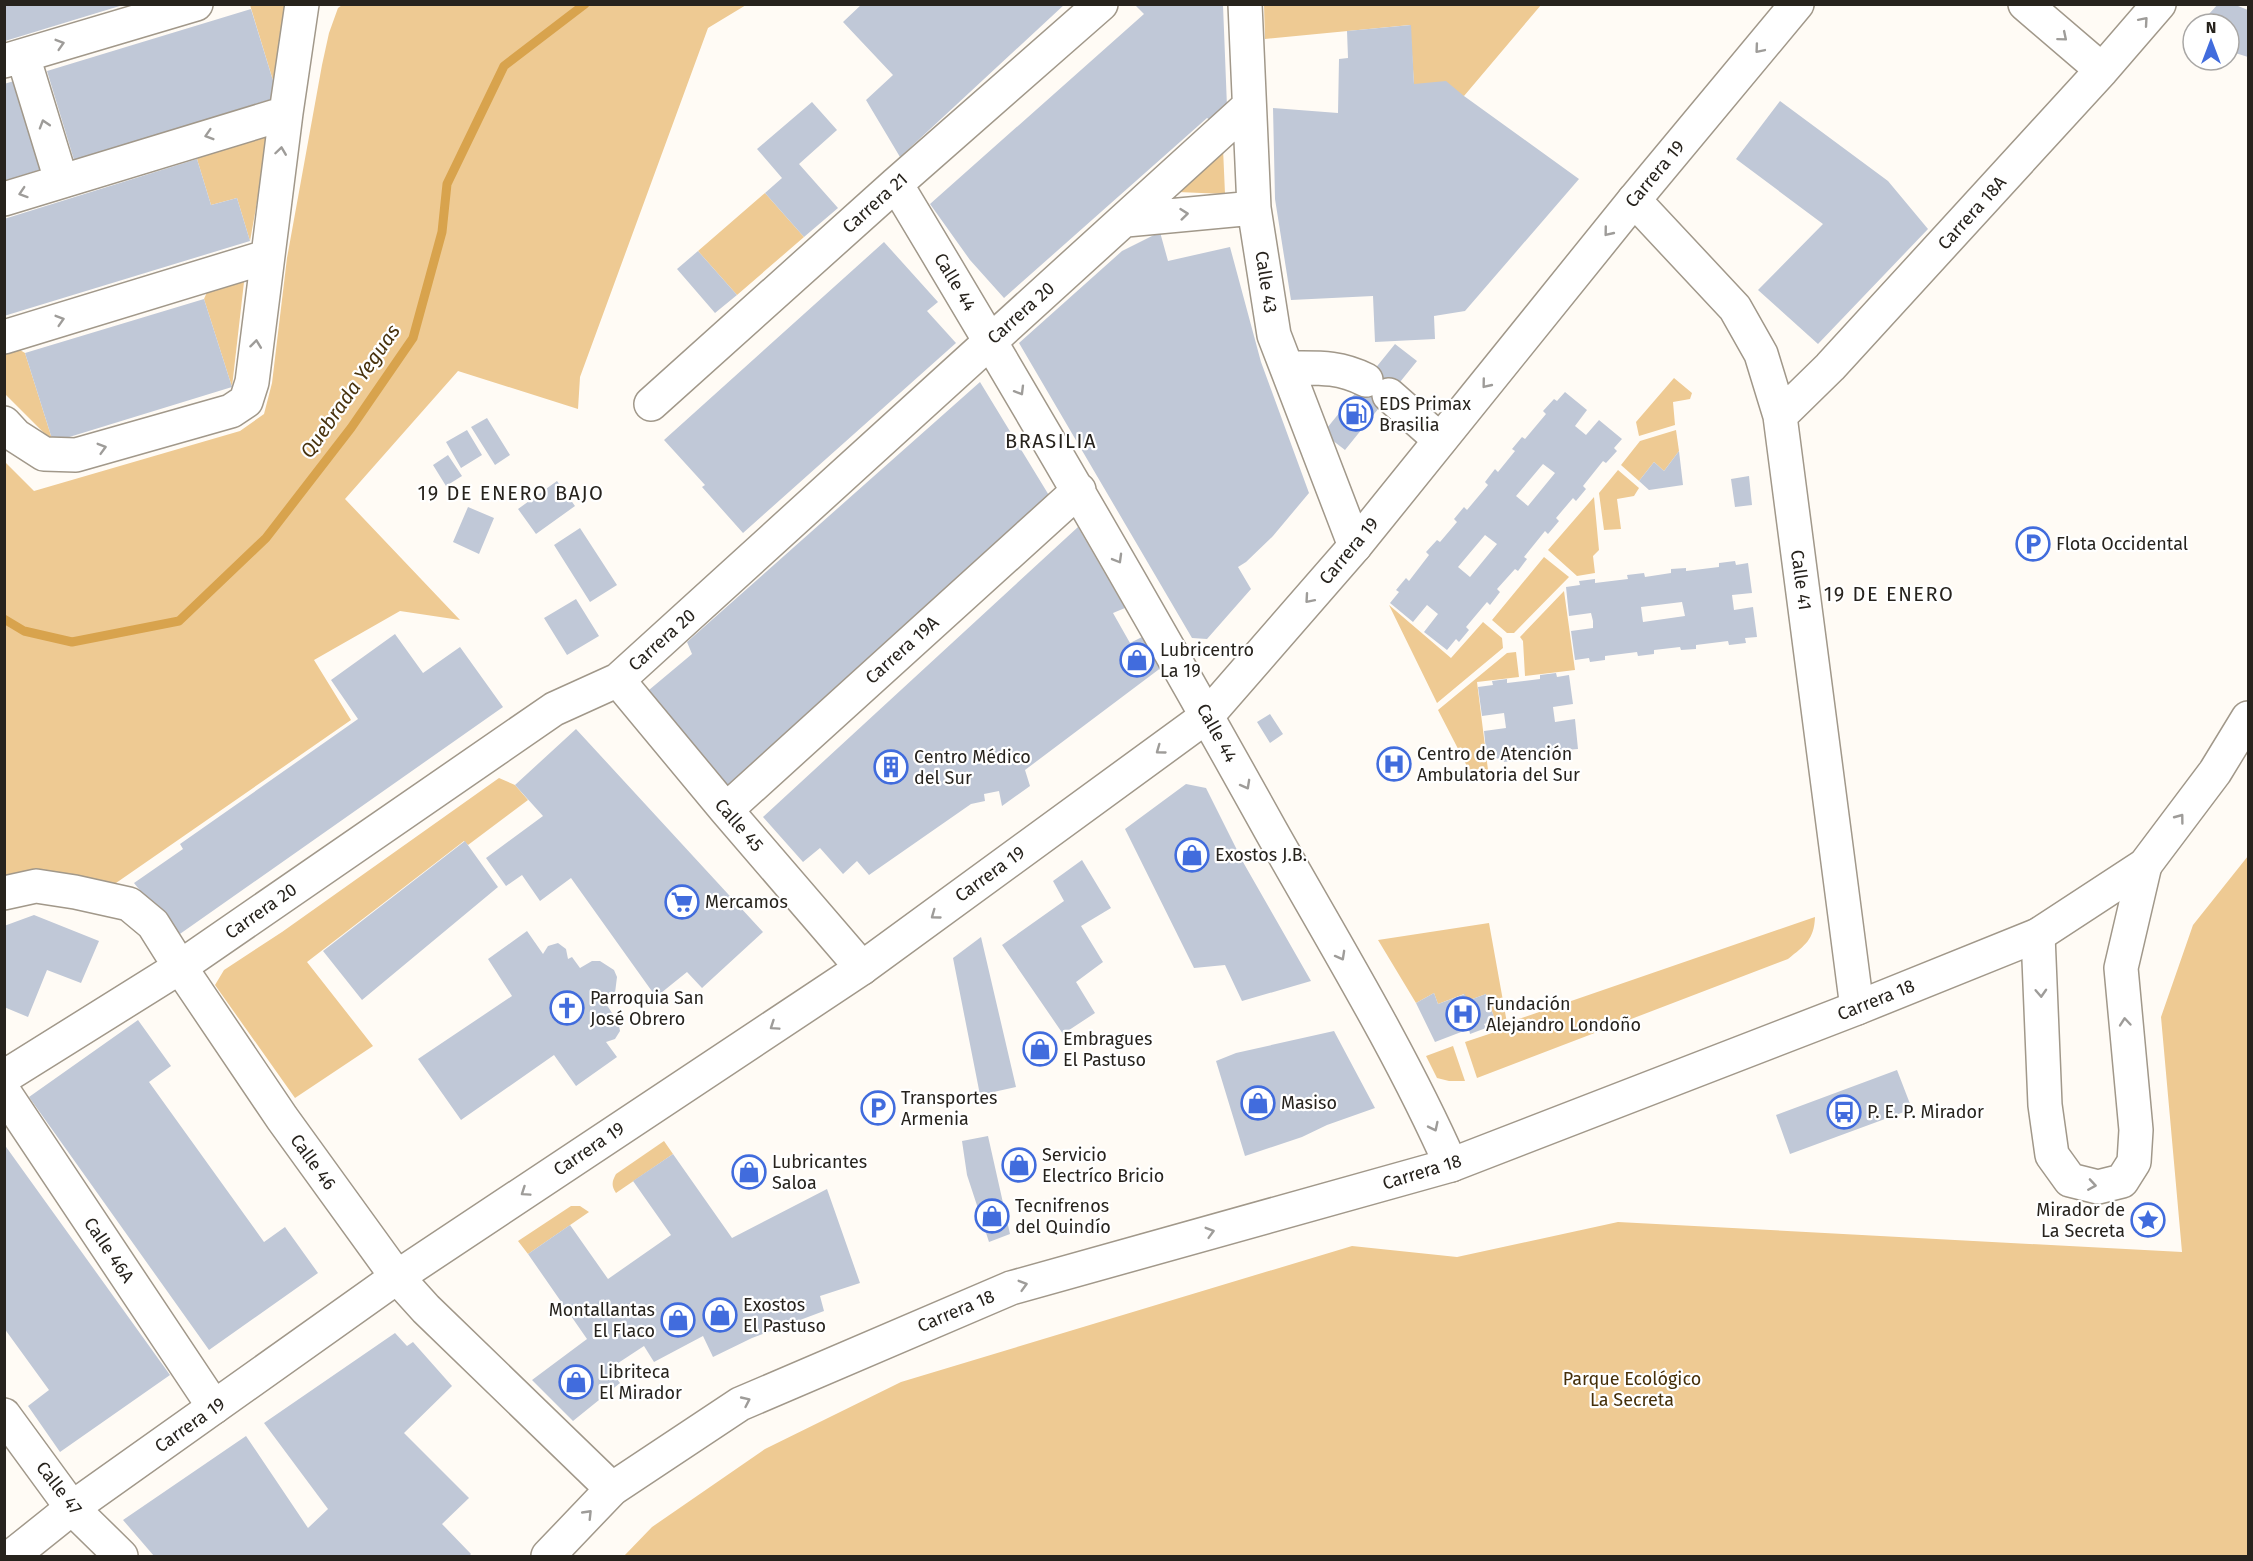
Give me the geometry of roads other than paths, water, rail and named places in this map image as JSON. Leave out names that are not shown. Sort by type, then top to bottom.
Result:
[{"type":"street","points":[[61,180],[14,58],[143,12],[196,4]]},
{"type":"street","points":[[4,423],[16,436],[44,454],[76,455],[231,411],[246,402],[252,382],[266,257],[302,4]]},
{"type":"street","name":"Carrera 21","points":[[651,404],[1101,4]]},
{"type":"street","name":"Calle 43","points":[[1245,4],[1254,208],[1274,335],[1355,546]]},
{"type":"street","name":"Carrera 19","points":[[12,1557],[72,1508],[397,1277],[862,968],[1208,716],[1355,546],[1634,200],[1797,4]]},
{"type":"street","points":[[2025,4],[2102,70]]},
{"type":"street","name":"Carrera 18A","points":[[1780,416],[1830,367],[2102,70],[2159,4]]},
{"type":"street","name":"Carrera 20","points":[[4,1077],[180,967],[554,709],[618,680],[1248,107]]},
{"type":"street","points":[[4,199],[286,113]]},
{"type":"street","name":"Calle 44","points":[[896,184],[1078,490],[1208,716],[1414,1087],[1451,1165]]},
{"type":"street","name":"Calle 41","points":[[1634,200],[1735,308],[1761,354],[1780,416],[1857,1008]]},
{"type":"street","points":[[1126,220],[1254,208]]},
{"type":"street","points":[[4,337],[266,257]]},
{"type":"street","points":[[1287,368],[1348,371],[1378,388],[1440,440]]},
{"type":"street","name":"Carrera 19A","points":[[726,810],[1078,490]]},
{"type":"street","name":"Calle 45","points":[[618,680],[862,968]]},
{"type":"street","name":"Carrera 18","points":[[548,1557],[612,1489],[740,1404],[1011,1288],[1451,1165],[1857,1008],[2038,935],[2145,865],[2215,772],[2248,718]]},
{"type":"street","points":[[2038,935],[2045,1106],[2052,1155],[2070,1180],[2098,1187],[2122,1182],[2134,1162],[2136,1130],[2121,968],[2145,865]]},
{"type":"street","name":"Calle 46","points":[[4,893],[36,886],[75,892],[129,904],[153,924],[282,1118],[397,1277],[426,1309],[612,1489]]},
{"type":"street","name":"Calle 46A","points":[[4,1092],[214,1407]]},
{"type":"street","name":"Calle 47","points":[[4,1415],[72,1508],[121,1557]]},
{"type":"waterway","name":"Quebrada Yeguas","points":[[4,619],[24,631],[72,642],[179,621],[266,538],[351,428],[413,338],[442,232],[447,184],[504,66],[585,4]]},
{"type":"place","name":"EDS Primax Brasilia","points":[[1356,414]]},
{"type":"place","name":"Flota Occidental","points":[[2033,544]]},
{"type":"place","name":"Lubricentro La 19","points":[[1137,660]]},
{"type":"place","name":"Centro de Atención Ambulatoria del Sur","points":[[1394,764]]},
{"type":"place","name":"Centro Médico del Sur","points":[[891,767]]},
{"type":"place","name":"Exostos J.B.","points":[[1192,855]]},
{"type":"place","name":"Mercamos","points":[[682,902]]},
{"type":"place","name":"Parroquia San José Obrero","points":[[567,1008]]},
{"type":"place","name":"Fundación Alejandro Londoño","points":[[1463,1014]]},
{"type":"place","name":"Embragues El Pastuso","points":[[1040,1049]]},
{"type":"place","name":"Masiso","points":[[1258,1103]]},
{"type":"place","name":"Transportes Armenia","points":[[878,1108]]},
{"type":"place","name":"P. E. P. Mirador","points":[[1844,1112]]},
{"type":"place","name":"Servicio Electríco Bricio","points":[[1019,1165]]},
{"type":"place","name":"Lubricantes Saloa","points":[[749,1172]]},
{"type":"place","name":"Tecnifrenos del Quindío","points":[[992,1216]]},
{"type":"place","name":"Mirador de La Secreta","points":[[2148,1220]]},
{"type":"place","name":"Exostos El Pastuso","points":[[720,1315]]},
{"type":"place","name":"Montallantas El Flaco","points":[[678,1320]]},
{"type":"place","name":"Libriteca El Mirador","points":[[576,1382]]},
{"type":"district","name":"BRASILIA","points":[[1051,441]]},
{"type":"district","name":"19 DE ENERO BAJO","points":[[511,493]]},
{"type":"district","name":"19 DE ENERO","points":[[1889,594]]},
{"type":"park label","name":"Parque Ecológico La Secreta","points":[[1632,1389]]}]
